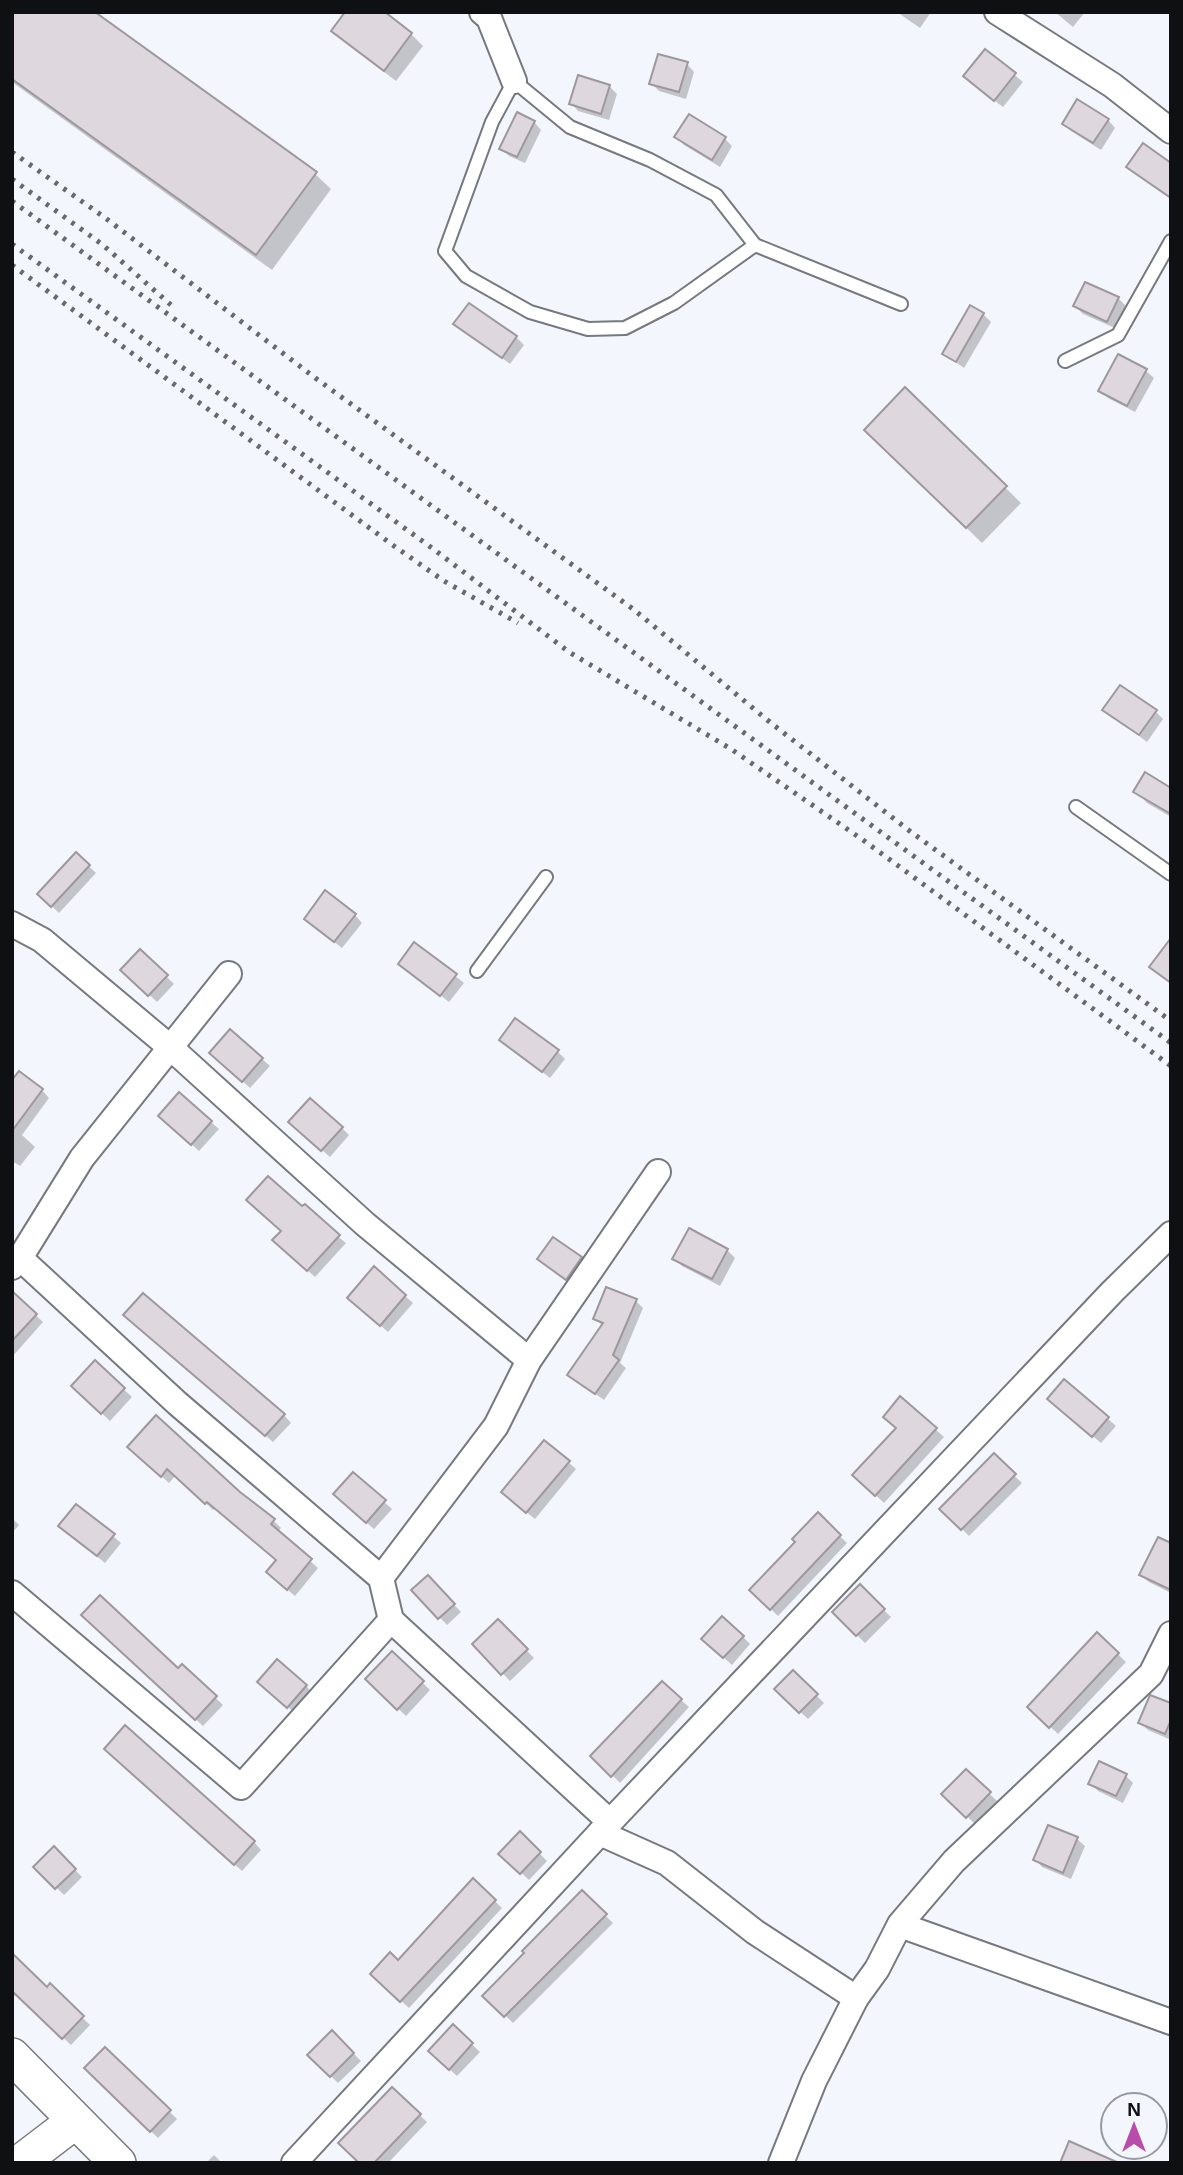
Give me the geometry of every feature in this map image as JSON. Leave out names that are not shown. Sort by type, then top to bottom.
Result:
[{"type":"street","points":[[997,12],[1112,85],[1171,131]]},
{"type":"street","points":[[489,14],[514,81]]},
{"type":"street","points":[[12,924],[42,940],[172,1048],[365,1224],[529,1360]]},
{"type":"street","points":[[229,974],[82,1158],[16,1262],[381,1578],[391,1620],[605,1828],[667,1863],[755,1932],[856,1998]]},
{"type":"street","points":[[381,1578],[496,1426],[529,1360],[659,1172]]},
{"type":"street","points":[[294,2163],[605,1828],[1112,1292],[1171,1234]]},
{"type":"street","points":[[12,1593],[241,1787],[391,1620]]},
{"type":"street","points":[[781,2163],[814,2081],[856,1998],[877,1969],[900,1925],[954,1861],[1161,1678],[1171,1634]]},
{"type":"street","points":[[900,1925],[1171,2022]]},
{"type":"street","points":[[12,2056],[118,2163]]},
{"type":"street","points":[[20,2163],[75,2121]]},
{"type":"lane","points":[[755,245],[674,303],[625,328],[588,329],[530,312],[466,276],[444,251],[492,122],[514,81],[570,127],[650,160],[716,195],[755,245],[901,304]]},
{"type":"lane","points":[[1065,361],[1118,335],[1171,241]]},
{"type":"lane","points":[[1076,807],[1171,874]]},
{"type":"lane","points":[[477,971],[546,877]]},
{"type":"building","points":[[12,12],[95,12],[317,172],[256,255],[12,79]]},
{"type":"building","points":[[345,12],[385,12],[412,33],[384,71],[331,31]]},
{"type":"building","points":[[985,49],[1016,73],[994,101],[963,76]]},
{"type":"building","points":[[658,54],[688,62],[679,92],[649,84]]},
{"type":"building","points":[[578,75],[610,85],[601,114],[569,104]]},
{"type":"building","points":[[1077,99],[1109,119],[1093,143],[1062,124]]},
{"type":"building","points":[[517,112],[535,121],[517,157],[499,149]]},
{"type":"building","points":[[689,114],[726,137],[712,160],[674,137]]},
{"type":"building","points":[[1143,143],[1171,163],[1171,198],[1126,167]]},
{"type":"building","points":[[1085,282],[1119,297],[1107,322],[1073,306]]},
{"type":"building","points":[[469,303],[517,336],[502,358],[453,324]]},
{"type":"building","points":[[970,305],[984,313],[956,362],[942,354]]},
{"type":"building","points":[[1118,354],[1147,369],[1127,406],[1098,391]]},
{"type":"building","points":[[905,387],[1007,486],[966,528],[864,430]]},
{"type":"building","points":[[1120,685],[1157,710],[1139,735],[1102,710]]},
{"type":"building","points":[[1145,772],[1171,788],[1171,814],[1133,792]]},
{"type":"building","points":[[76,852],[90,865],[51,907],[37,894]]},
{"type":"building","points":[[325,890],[356,914],[334,942],[304,919]]},
{"type":"building","points":[[1171,938],[1171,983],[1149,967]]},
{"type":"building","points":[[414,942],[457,974],[440,996],[398,964]]},
{"type":"building","points":[[140,949],[168,975],[148,996],[120,970]]},
{"type":"building","points":[[515,1018],[559,1050],[542,1072],[499,1040]]},
{"type":"building","points":[[230,1029],[263,1058],[242,1082],[209,1053]]},
{"type":"building","points":[[19,1071],[43,1089],[12,1131],[12,1080]]},
{"type":"building","points":[[179,1092],[212,1121],[191,1145],[158,1116]]},
{"type":"building","points":[[310,1098],[343,1127],[321,1151],[288,1122]]},
{"type":"building","points":[[268,1176],[340,1235],[307,1271],[272,1240],[281,1231],[246,1200]]},
{"type":"building","points":[[689,1228],[728,1249],[712,1279],[672,1259]]},
{"type":"building","points":[[553,1237],[582,1257],[566,1280],[537,1259]]},
{"type":"building","points":[[374,1266],[406,1295],[380,1326],[347,1298]]},
{"type":"building","points":[[606,1287],[637,1299],[613,1355],[619,1360],[595,1394],[567,1375],[603,1323],[593,1319]]},
{"type":"building","points":[[12,1291],[37,1314],[12,1341]]},
{"type":"building","points":[[143,1293],[285,1414],[265,1436],[123,1315]]},
{"type":"building","points":[[95,1360],[125,1388],[101,1414],[71,1386]]},
{"type":"building","points":[[1064,1379],[1109,1417],[1092,1437],[1047,1399]]},
{"type":"building","points":[[900,1396],[937,1428],[875,1496],[852,1475],[896,1428],[883,1417]]},
{"type":"building","points":[[156,1415],[240,1492],[275,1519],[271,1524],[312,1559],[287,1590],[266,1572],[276,1560],[207,1502],[205,1504],[167,1469],[161,1477],[127,1447]]},
{"type":"building","points":[[544,1440],[570,1461],[526,1513],[501,1492]]},
{"type":"building","points":[[994,1453],[1016,1474],[961,1530],[939,1509]]},
{"type":"building","points":[[353,1472],[386,1500],[366,1523],[333,1494]]},
{"type":"building","points":[[76,1504],[115,1534],[97,1556],[58,1526]]},
{"type":"building","points":[[818,1512],[841,1535],[770,1610],[749,1590],[795,1542],[792,1539]]},
{"type":"building","points":[[1158,1537],[1171,1543],[1171,1590],[1139,1575]]},
{"type":"building","points":[[428,1575],[455,1604],[438,1619],[411,1590]]},
{"type":"building","points":[[860,1584],[885,1609],[856,1636],[832,1612]]},
{"type":"building","points":[[100,1595],[178,1668],[182,1664],[217,1696],[195,1720],[81,1615]]},
{"type":"building","points":[[722,1616],[744,1636],[723,1658],[701,1639]]},
{"type":"building","points":[[498,1619],[528,1649],[501,1675],[472,1644]]},
{"type":"building","points":[[1097,1632],[1119,1653],[1049,1728],[1027,1707]]},
{"type":"building","points":[[392,1651],[424,1681],[397,1710],[365,1679]]},
{"type":"building","points":[[277,1659],[307,1685],[287,1708],[257,1682]]},
{"type":"building","points":[[793,1670],[818,1694],[799,1713],[774,1689]]},
{"type":"building","points":[[662,1681],[682,1699],[611,1777],[590,1756]]},
{"type":"building","points":[[1150,1695],[1171,1703],[1171,1720],[1165,1734],[1138,1723]]},
{"type":"building","points":[[125,1725],[255,1841],[234,1865],[104,1749]]},
{"type":"building","points":[[1099,1761],[1127,1774],[1116,1796],[1088,1784]]},
{"type":"building","points":[[966,1769],[991,1792],[966,1818],[941,1794]]},
{"type":"building","points":[[1048,1825],[1078,1837],[1063,1873],[1033,1860]]},
{"type":"building","points":[[520,1831],[541,1852],[520,1874],[498,1854]]},
{"type":"building","points":[[54,1846],[76,1869],[55,1889],[33,1867]]},
{"type":"building","points":[[473,1878],[496,1900],[400,2002],[370,1974],[390,1952],[398,1960]]},
{"type":"building","points":[[582,1890],[607,1914],[504,2017],[482,1996]]},
{"type":"building","points":[[12,1953],[47,1987],[50,1983],[84,2016],[62,2039],[12,1991]]},
{"type":"building","points":[[453,2024],[473,2043],[449,2070],[428,2051]]},
{"type":"building","points":[[332,2030],[354,2053],[330,2077],[307,2055]]},
{"type":"building","points":[[105,2047],[171,2110],[150,2132],[84,2068]]},
{"type":"building","points":[[392,2087],[421,2114],[374,2163],[359,2163],[338,2143]]},
{"type":"building","points":[[1069,2141],[1099,2154],[1099,2161],[1119,2163],[1060,2163]]},
{"type":"railway","points":[[12,152],[104,217],[318,380],[633,609],[771,723],[911,832],[1171,1021]]},
{"type":"railway","points":[[12,179],[103,245],[171,305]]},
{"type":"railway","points":[[12,201],[1171,1043]]},
{"type":"railway","points":[[12,244],[432,548],[569,652],[731,749],[863,840],[1171,1066]]},
{"type":"railway","points":[[12,265],[394,546],[444,581],[518,623]]}]
